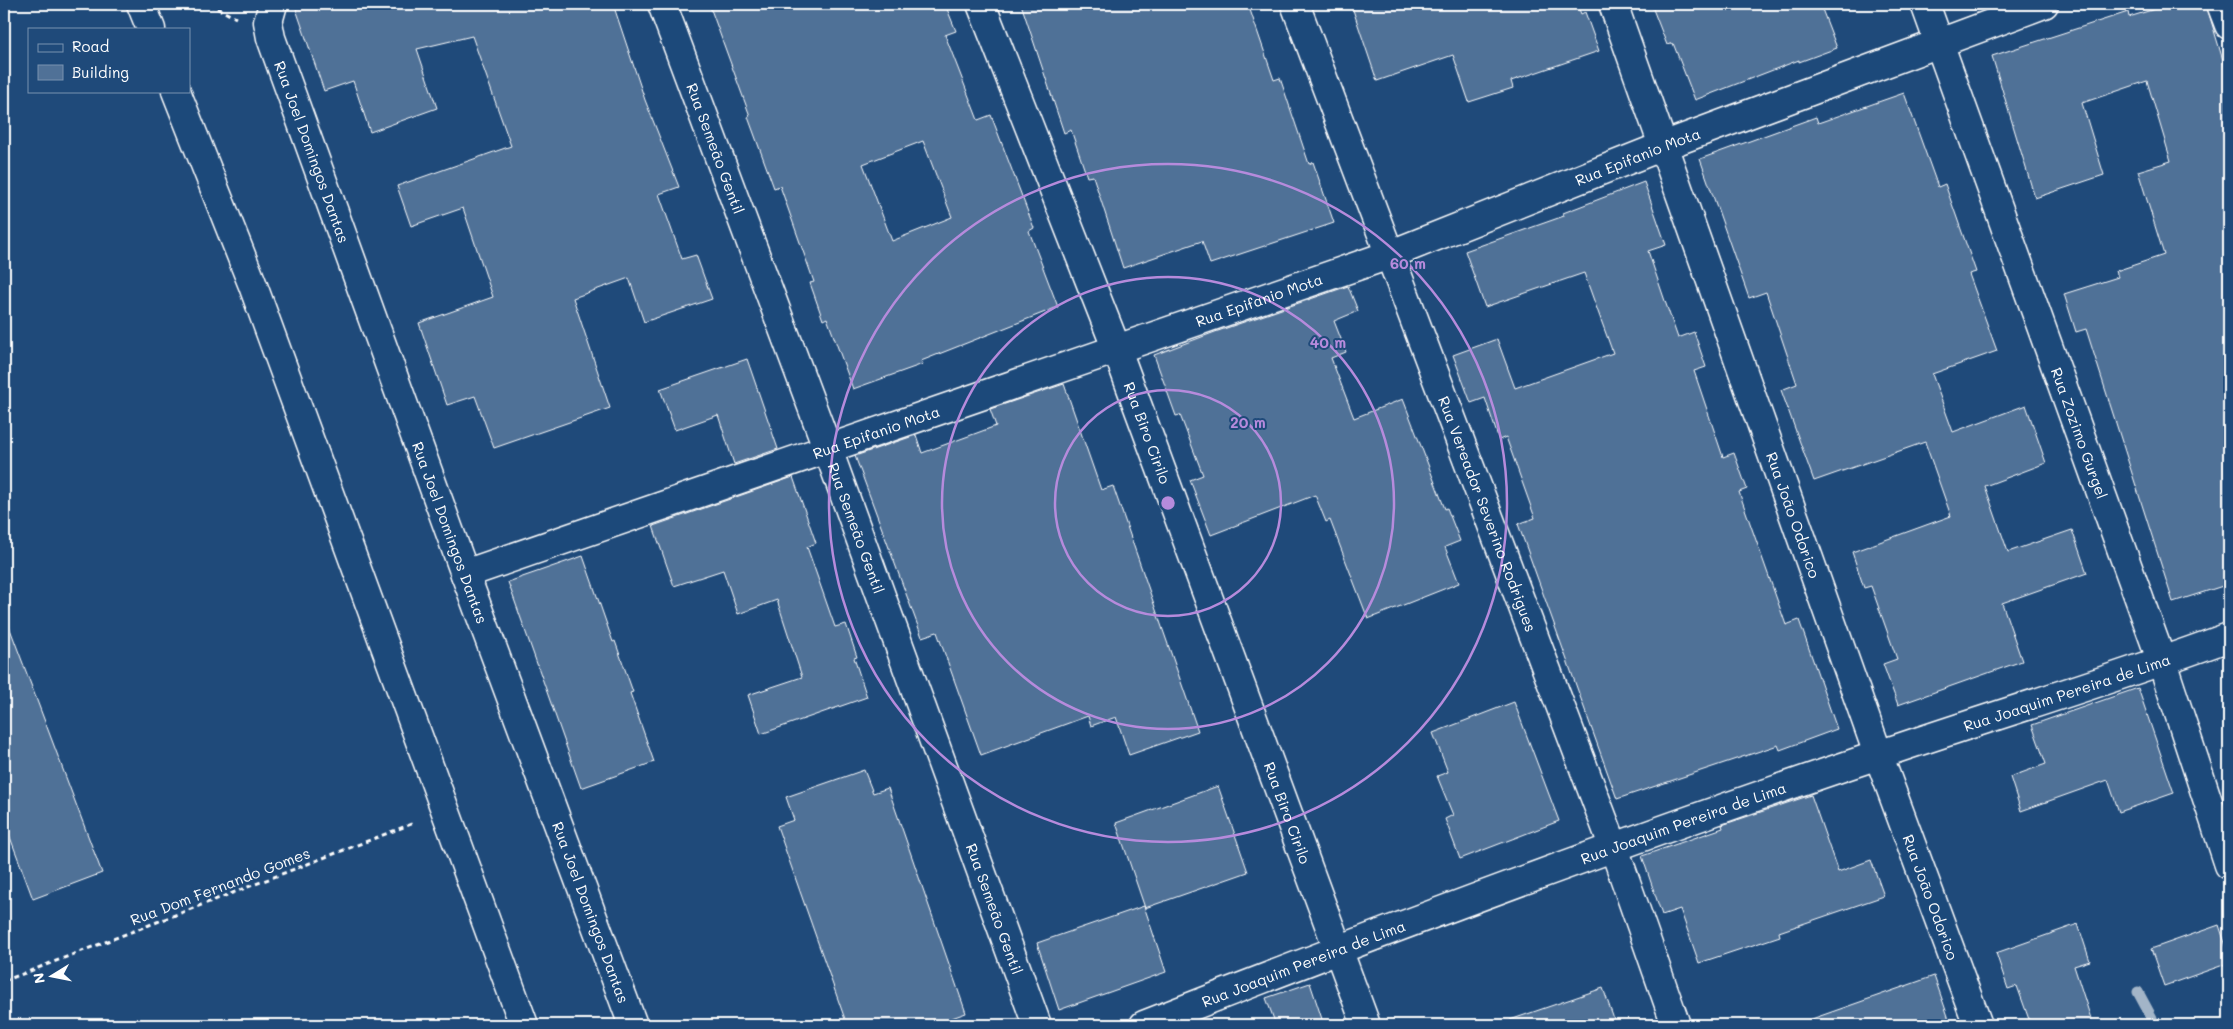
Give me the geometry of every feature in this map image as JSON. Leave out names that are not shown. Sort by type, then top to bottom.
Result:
[{"type":"street","points":[[141,4],[151,28]]},
{"type":"street","name":"Rua Joel Domingos Dantas","points":[[273,4],[268,22],[271,38],[633,1025]]},
{"type":"street","name":"Rua Semeão Gentil","points":[[662,4],[1038,1025]]},
{"type":"street","name":"Rua Biro Cirilo","points":[[981,4],[1117,350],[1338,949]]},
{"type":"street","name":"Rua Vereador Severino Rodrigues","points":[[1295,4],[1614,848],[1676,1025]]},
{"type":"street","name":"Rua João Odorico","points":[[1614,4],[1878,754],[1978,1025]]},
{"type":"street","name":"Rua Zozimo Gurgel","points":[[1925,4],[2162,662],[2229,865]]},
{"type":"street","name":"Rua Epifanio Mota","points":[[466,574],[826,447],[1117,350],[1389,255],[1663,146],[2044,4]]},
{"type":"street","points":[[2221,4],[2229,25]]},
{"type":"street","points":[[176,92],[252,284],[524,1025]]},
{"type":"street","name":"Rua Joaquim Pereira de Lima","points":[[1144,1025],[1338,949],[1614,848],[1878,754],[2162,662],[2229,637]]},
{"type":"street","points":[[1338,949],[1366,1025]]},
{"type":"path","name":"Rua Dom Fernando Gomes","points":[[4,981],[445,812]]},
{"type":"building","points":[[312,4],[613,4],[645,100],[679,187],[659,194],[682,259],[696,255],[712,299],[644,322],[629,278],[573,298],[610,408],[494,448],[475,396],[447,405],[419,323],[493,297],[463,208],[411,226],[397,186],[511,146],[472,36],[417,49],[437,108],[370,132],[353,81],[324,91],[296,9]]},
{"type":"building","points":[[709,4],[945,4],[956,31],[945,35],[978,120],[991,115],[1034,228],[1029,231],[1058,307],[921,361],[923,364],[853,389],[827,318],[823,320],[810,283],[814,282],[780,186],[774,188],[748,117],[750,116]],"holes":[[[923,141],[952,217],[892,241],[863,164]]]},
{"type":"building","points":[[1021,4],[1248,4],[1274,80],[1280,78],[1309,164],[1313,162],[1334,223],[1210,264],[1202,241],[1123,268],[1093,176],[1087,177],[1071,130],[1064,133]]},
{"type":"building","points":[[1351,4],[1577,4],[1581,14],[1585,12],[1599,51],[1511,81],[1513,88],[1469,102],[1453,55],[1377,81]]},
{"type":"building","points":[[1651,4],[1820,4],[1837,48],[1799,62],[1799,60],[1695,100],[1673,43],[1667,45]]},
{"type":"building","points":[[2171,4],[2206,4],[2229,80],[2229,584],[2173,602],[2086,329],[2076,332],[2064,294],[2118,277],[2116,271],[2164,255],[2138,171],[2171,161],[2147,81],[2082,103],[2104,175],[2035,198],[1992,56],[2128,12],[2129,17]]},
{"type":"building","points":[[1904,93],[1938,187],[1945,184],[1976,272],[1969,274],[1997,351],[1932,374],[1953,432],[2026,405],[2046,463],[1985,486],[2008,552],[2072,530],[2087,573],[2002,603],[2022,661],[1898,705],[1883,664],[1897,659],[1871,586],[1864,588],[1852,552],[1951,516],[1925,442],[1814,481],[1781,390],[1797,384],[1766,292],[1749,298],[1700,159],[1816,117],[1818,123]]},
{"type":"building","points":[[1644,182],[1666,245],[1648,251],[1666,304],[1678,338],[1694,332],[1706,367],[1694,371],[1723,457],[1734,453],[1747,489],[1739,492],[1786,625],[1799,620],[1837,729],[1780,750],[1778,745],[1617,799],[1518,524],[1535,518],[1506,437],[1499,440],[1485,398],[1471,403],[1453,355],[1497,339],[1515,388],[1613,353],[1584,273],[1485,307],[1465,251],[1564,216],[1563,213]]},
{"type":"building","points":[[1348,286],[1358,311],[1334,321],[1346,352],[1331,358],[1354,418],[1403,399],[1445,509],[1447,508],[1460,541],[1445,547],[1459,583],[1368,619],[1330,520],[1326,522],[1315,495],[1211,535],[1190,480],[1203,475],[1180,415],[1176,416],[1154,355]]},
{"type":"building","points":[[747,359],[778,449],[734,464],[718,415],[675,430],[660,389]]},
{"type":"building","points":[[1064,384],[1101,490],[1113,486],[1198,731],[1129,755],[1116,717],[1091,726],[1088,716],[981,755],[937,632],[922,637],[855,456],[916,435],[922,453],[996,426],[990,409]]},
{"type":"building","points":[[793,477],[816,543],[807,547],[835,627],[846,624],[857,657],[854,658],[867,697],[761,734],[748,695],[802,677],[777,600],[738,614],[723,570],[674,586],[653,526]]},
{"type":"building","points":[[583,556],[613,642],[615,641],[633,692],[630,693],[654,762],[581,788],[508,582]]},
{"type":"building","points":[[7,621],[102,873],[33,899],[4,821],[4,622]]},
{"type":"building","points":[[2138,688],[2174,793],[2119,812],[2108,780],[2021,811],[2010,777],[2046,764],[2032,725]]},
{"type":"building","points":[[1514,702],[1559,821],[1460,859],[1445,819],[1453,815],[1437,776],[1448,772],[1433,733]]},
{"type":"building","points":[[864,770],[873,793],[888,788],[966,1013],[932,1025],[847,1025],[777,826],[794,820],[786,797]]},
{"type":"building","points":[[1218,786],[1248,872],[1145,908],[1116,823]]},
{"type":"building","points":[[1811,795],[1838,872],[1871,860],[1884,896],[1779,932],[1780,936],[1699,963],[1680,909],[1662,915],[1642,856],[1723,828],[1722,825]]},
{"type":"building","points":[[1144,906],[1166,972],[1059,1010],[1037,943]]},
{"type":"building","points":[[2078,924],[2090,961],[2074,966],[2093,1025],[2031,1025],[2017,986],[2008,989],[1996,953]]},
{"type":"building","points":[[2219,925],[2229,955],[2229,963],[2164,986],[2151,949]]},
{"type":"building","points":[[1934,976],[1951,1025],[1807,1025],[1806,1021]]},
{"type":"building","points":[[1310,983],[1324,1025],[1276,1025],[1266,998]]},
{"type":"building","points":[[1603,988],[1616,1025],[1511,1025],[1510,1020]]},
{"type":"waterway","points":[[2138,992],[2152,1018],[2153,1025]]}]
